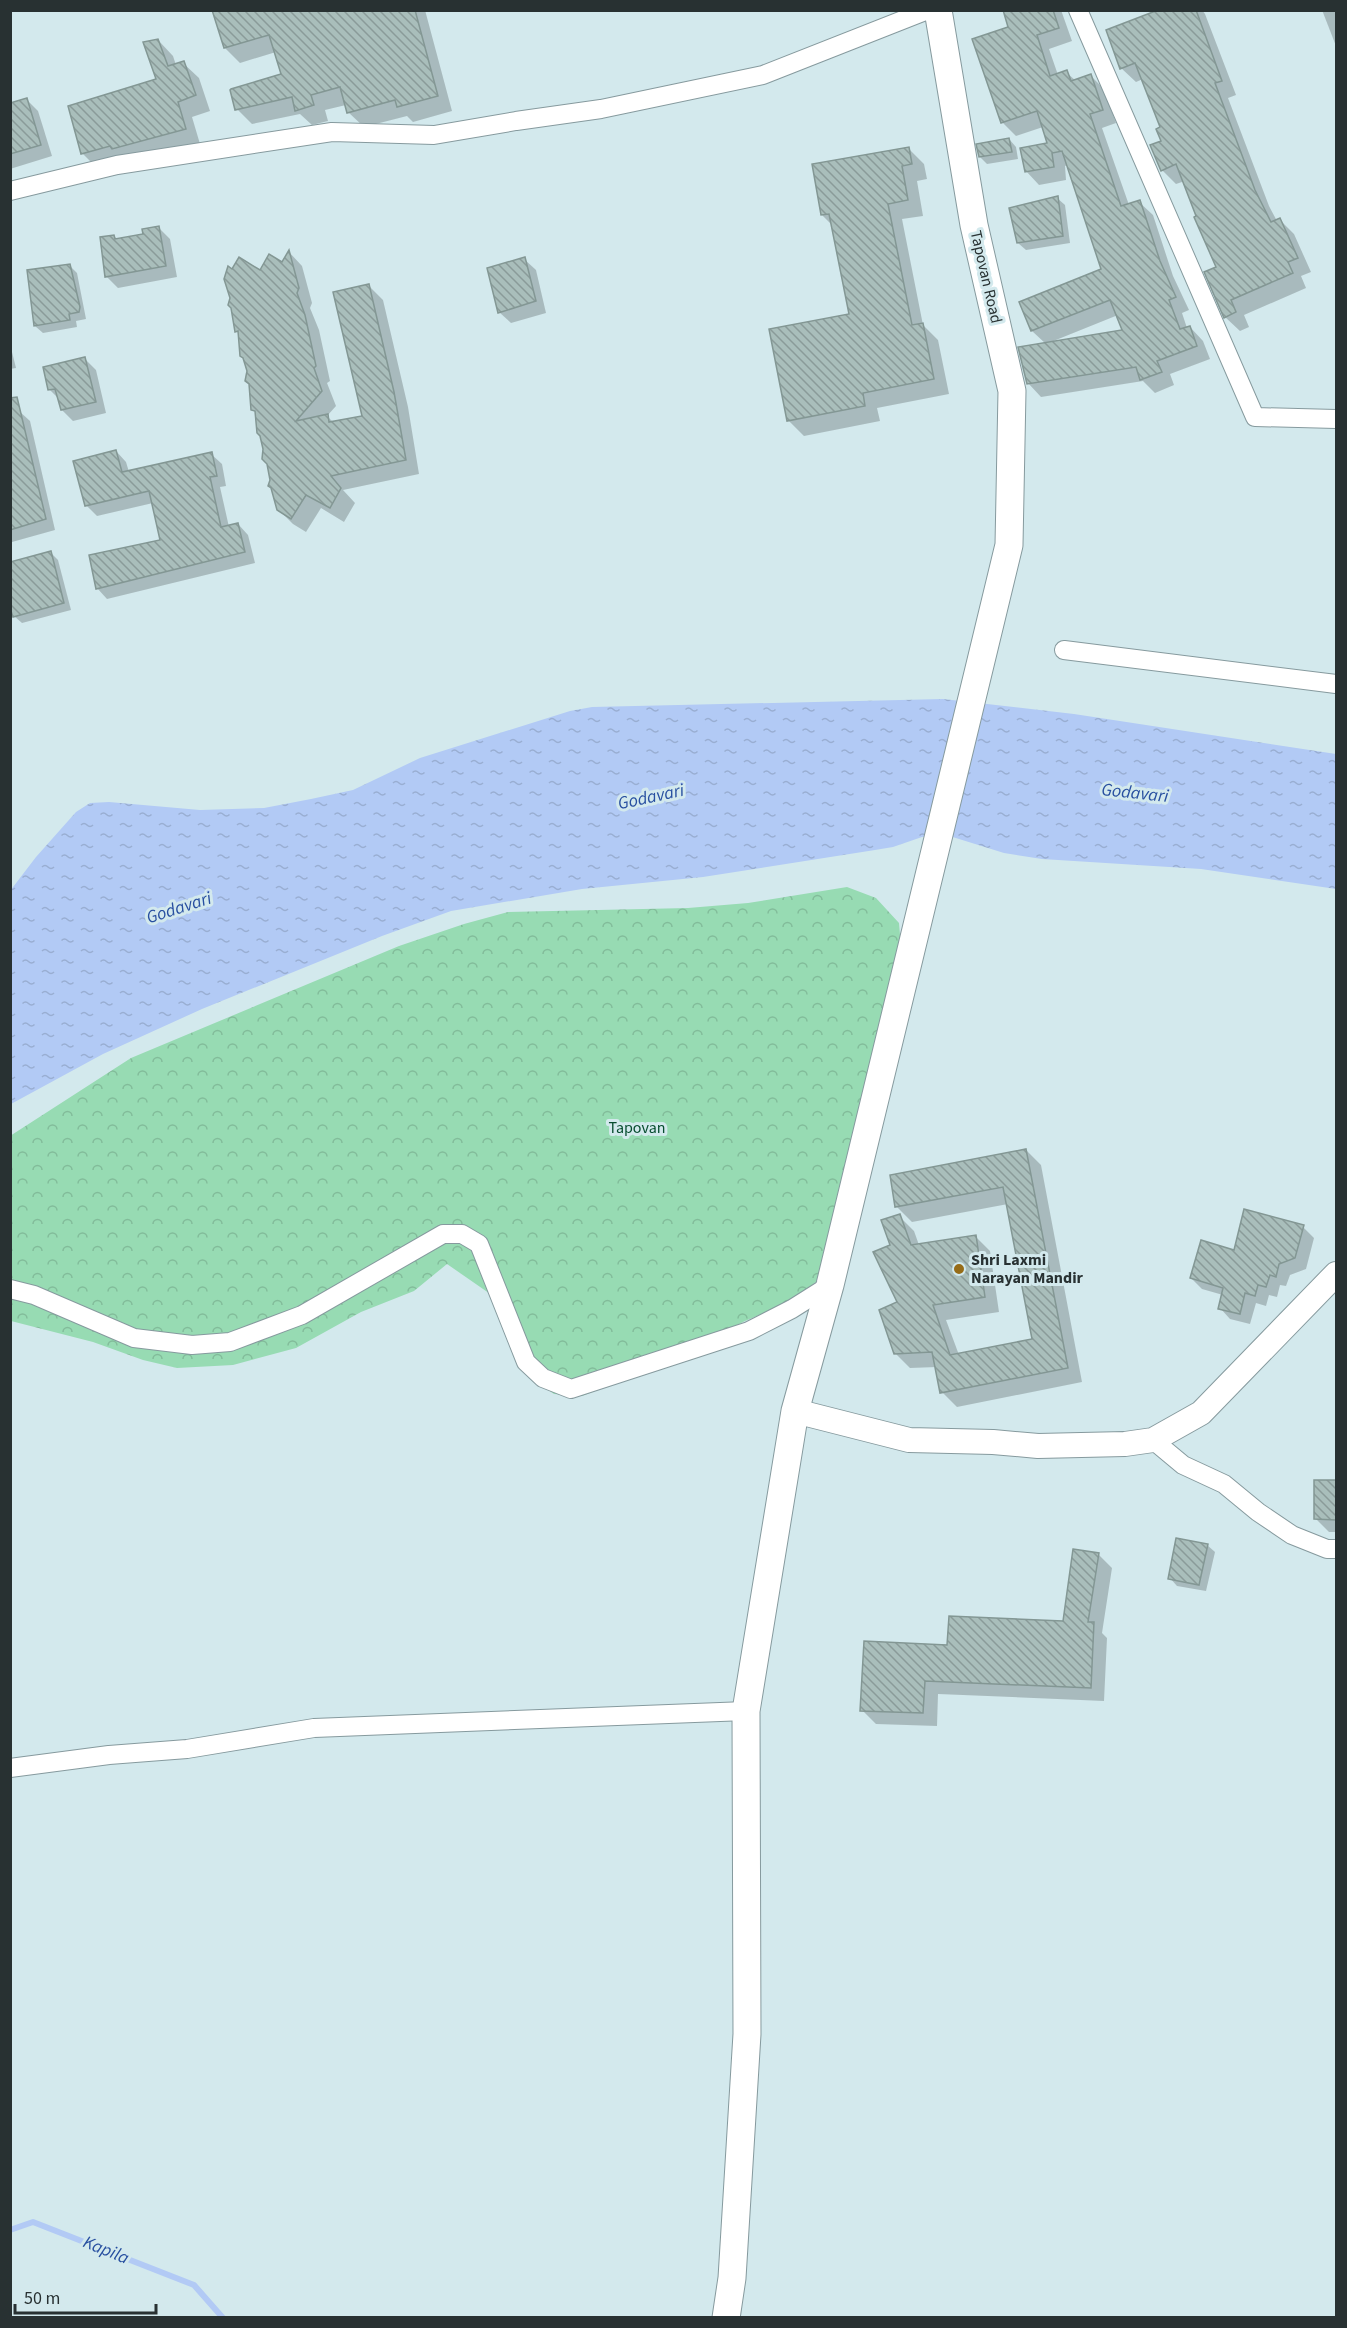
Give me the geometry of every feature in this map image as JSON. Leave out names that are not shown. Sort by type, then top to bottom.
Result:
[{"type":"main road","name":"Tapovan Road","points":[[726,2318],[732,2278],[747,2034],[746,1710],[795,1411],[830,1285],[1009,545],[1012,391],[974,225],[938,10]]},
{"type":"street","points":[[10,191],[117,165],[332,132],[434,135],[601,109],[764,75],[928,10]]},
{"type":"street","points":[[1078,10],[1254,417],[1336,419]]},
{"type":"street","points":[[1064,650],[1336,684]]},
{"type":"street","points":[[10,1289],[34,1295],[134,1338],[192,1345],[230,1342],[302,1315],[443,1234],[462,1234],[479,1244],[526,1362],[543,1378],[571,1389],[749,1331],[792,1309],[830,1285]]},
{"type":"street","points":[[795,1411],[909,1440],[993,1442],[1038,1446],[1125,1444],[1153,1440],[1201,1413],[1336,1274]]},
{"type":"street","points":[[1153,1440],[1183,1465],[1224,1484],[1258,1512],[1292,1535],[1327,1549],[1336,1549]]},
{"type":"street","points":[[10,1768],[109,1755],[188,1749],[314,1728],[746,1710]]},
{"type":"green space","name":"Tapovan","points":[[847,887],[876,898],[899,923],[902,958],[831,1268],[797,1299],[745,1321],[646,1372],[582,1396],[554,1394],[538,1383],[509,1307],[447,1264],[414,1291],[361,1312],[296,1348],[233,1365],[177,1368],[143,1360],[93,1342],[11,1321],[10,1136],[131,1058],[399,946],[508,912],[688,908],[748,903]]},
{"type":"water","name":"Godavari","points":[[943,699],[1074,714],[1336,754],[1336,889],[1201,869],[1042,859],[1004,853],[943,834],[922,837],[893,847],[703,877],[582,889],[451,911],[382,936],[202,1009],[103,1054],[11,1104],[10,891],[36,857],[76,812],[90,803],[109,802],[200,810],[264,808],[353,790],[420,758],[570,711],[592,707]]},
{"type":"building","points":[[212,10],[415,10],[438,96],[397,107],[395,100],[347,113],[340,87],[311,95],[314,105],[295,111],[292,97],[235,110],[231,89],[281,74],[269,35],[224,48]]},
{"type":"building","points":[[1003,10],[1053,10],[1059,28],[1037,35],[1050,76],[1067,70],[1071,81],[1091,74],[1103,110],[1090,114],[1121,206],[1140,200],[1160,261],[1176,297],[1169,300],[1180,329],[1190,326],[1197,346],[1157,361],[1162,372],[1140,380],[1136,367],[1027,384],[1018,347],[1122,330],[1110,300],[1031,331],[1019,302],[1101,269],[1062,151],[1052,153],[1054,167],[1025,172],[1020,148],[1047,143],[1037,111],[1001,123],[972,39],[1008,27]]},
{"type":"building","points":[[1158,10],[1196,10],[1222,81],[1215,83],[1255,190],[1271,222],[1280,218],[1298,258],[1288,262],[1293,273],[1231,300],[1236,312],[1224,318],[1204,272],[1216,267],[1194,217],[1196,216],[1176,164],[1161,171],[1150,145],[1161,141],[1156,129],[1160,127],[1135,63],[1120,69],[1106,30]]},
{"type":"building","points":[[158,39],[168,66],[184,61],[196,95],[178,102],[186,129],[112,149],[110,146],[81,154],[68,106],[156,79],[143,42]]},
{"type":"building","points":[[27,98],[41,145],[10,154],[10,103]]},
{"type":"building","points":[[1009,138],[1012,152],[979,157],[976,144]]},
{"type":"building","points":[[909,147],[912,164],[902,166],[908,200],[888,204],[912,325],[923,323],[934,379],[863,393],[865,406],[787,421],[769,329],[849,314],[829,214],[821,215],[812,164]]},
{"type":"building","points":[[1058,196],[1063,236],[1017,243],[1009,208]]},
{"type":"building","points":[[159,226],[166,266],[105,277],[100,237],[114,235],[115,239],[143,234],[142,229]]},
{"type":"building","points":[[289,250],[299,288],[297,293],[305,315],[316,366],[314,368],[322,391],[296,421],[328,414],[329,422],[362,416],[333,292],[369,284],[394,392],[406,460],[331,476],[341,488],[330,508],[306,495],[291,519],[277,510],[271,488],[268,486],[270,480],[267,464],[262,459],[263,449],[257,433],[255,411],[251,410],[249,384],[245,381],[247,371],[243,358],[240,356],[238,331],[235,332],[231,308],[228,305],[230,298],[224,279],[228,266],[232,269],[239,257],[260,270],[269,254],[282,262]]},
{"type":"building","points":[[525,257],[536,301],[498,313],[487,268]]},
{"type":"building","points":[[70,264],[80,307],[79,312],[69,314],[70,320],[34,326],[27,270]]},
{"type":"building","points":[[85,357],[96,402],[61,410],[55,389],[48,390],[43,367]]},
{"type":"building","points":[[17,397],[46,519],[10,530],[10,398]]},
{"type":"building","points":[[116,450],[122,472],[212,452],[217,476],[210,477],[221,527],[238,523],[245,552],[96,589],[89,555],[160,540],[149,491],[85,506],[73,461]]},
{"type":"building","points":[[51,551],[64,603],[13,617],[10,608],[10,562]]},
{"type":"building","points":[[1026,1149],[1068,1368],[940,1393],[932,1352],[894,1354],[879,1310],[897,1302],[873,1252],[890,1245],[881,1220],[900,1214],[911,1245],[976,1235],[985,1297],[933,1305],[950,1355],[1032,1339],[1003,1187],[895,1207],[890,1175]]},
{"type":"building","points":[[1244,1209],[1304,1225],[1295,1258],[1279,1264],[1276,1277],[1270,1275],[1266,1287],[1258,1285],[1255,1296],[1245,1293],[1240,1314],[1218,1309],[1223,1288],[1190,1278],[1201,1240],[1234,1250]]},
{"type":"building","points":[[1314,1480],[1336,1480],[1336,1520],[1314,1519]]},
{"type":"building","points":[[1176,1538],[1208,1544],[1199,1585],[1168,1579]]},
{"type":"building","points":[[1073,1549],[1099,1553],[1088,1622],[1094,1622],[1091,1688],[925,1681],[923,1713],[860,1711],[864,1641],[947,1645],[949,1616],[1063,1621]]},
{"type":"waterway","name":"Kapila","points":[[10,2230],[33,2222],[194,2285],[223,2318]]},
{"type":"place","name":"Shri Laxmi Narayan Mandir","points":[[959,1269]]}]
